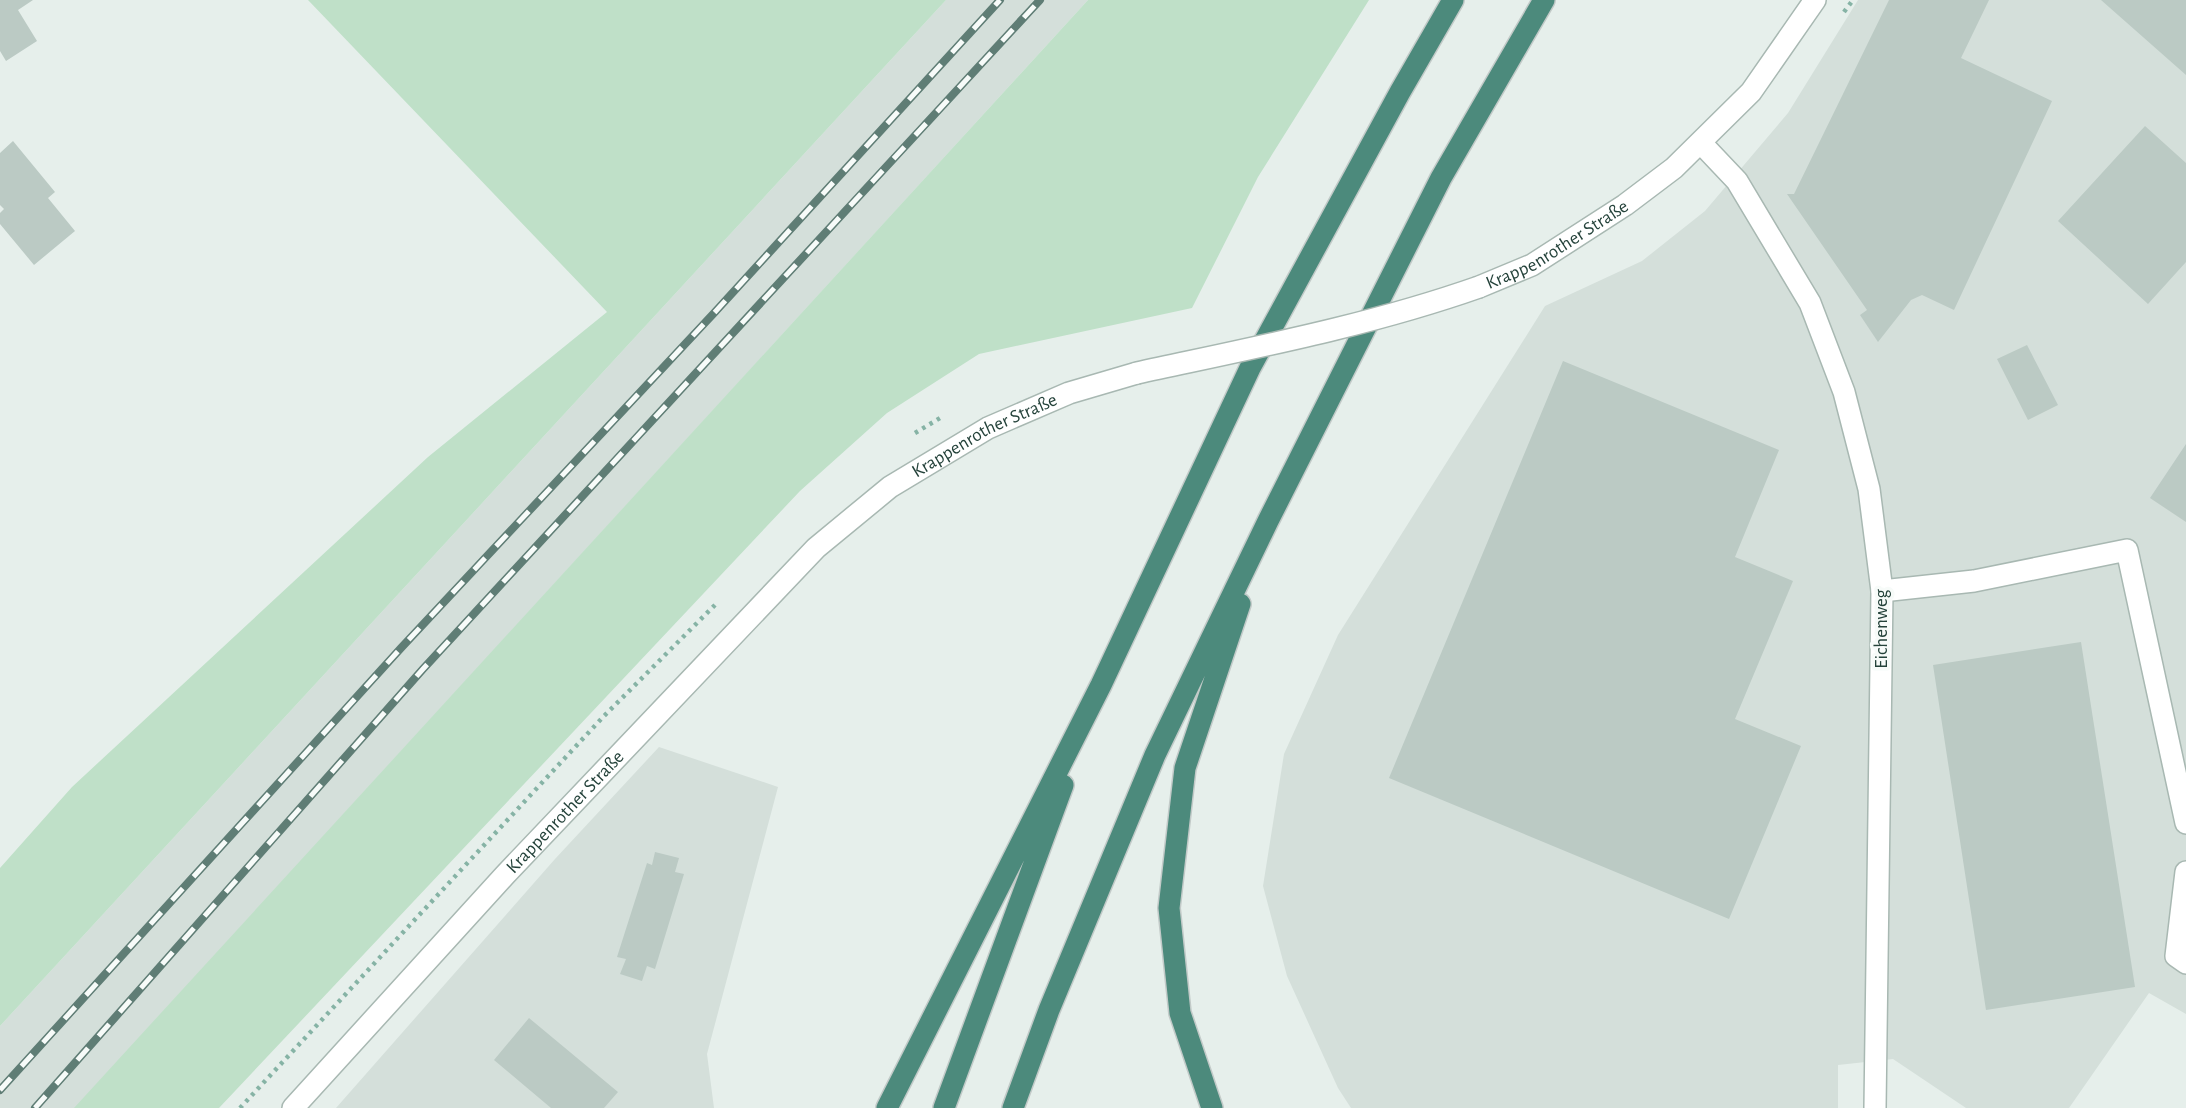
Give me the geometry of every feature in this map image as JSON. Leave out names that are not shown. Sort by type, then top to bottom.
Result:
[{"type":"highway","points":[[887,1108],[1101,685],[1250,368],[1453,0]]},
{"type":"highway","points":[[1013,1108],[1049,1010],[1155,755],[1268,521],[1441,178],[1544,0]]},
{"type":"highway","points":[[1212,1108],[1180,1013],[1169,908],[1185,768],[1268,521]]},
{"type":"highway","points":[[944,1108],[1101,685]]},
{"type":"street","name":"Krappenrother Straße","points":[[293,1108],[547,830],[816,548],[890,487],[988,428],[1069,393],[1137,373],[1354,326],[1418,309],[1532,265],[1625,205],[1674,168],[1701,143],[1751,92],[1815,0]]},
{"type":"street","name":"Eichenweg","points":[[1701,143],[1737,181],[1810,303],[1844,392],[1869,489],[1882,591],[1875,1108]]},
{"type":"street","points":[[1882,591],[1974,581],[2127,550],[2186,823]]},
{"type":"street","points":[[2186,872],[2176,956],[2186,963]]},
{"type":"shaded area","points":[[946,0],[1088,0],[75,1108],[0,1108],[0,1026]]},
{"type":"shaded area","points":[[1858,0],[2186,0],[2186,1014],[2149,993],[2069,1108],[1966,1108],[1893,1059],[1838,1065],[1838,1108],[1351,1108],[1338,1088],[1287,976],[1263,886],[1284,754],[1338,635],[1545,306],[1642,261],[1705,211],[1788,113]]},
{"type":"shaded area","points":[[659,747],[778,787],[707,1054],[714,1108],[336,1108],[555,859]]},
{"type":"green space","points":[[308,0],[946,0],[0,1026],[0,868],[72,787],[428,457],[607,312]]},
{"type":"green space","points":[[1088,0],[1369,0],[1258,177],[1192,308],[979,354],[887,413],[800,491],[219,1108],[74,1108]]},
{"type":"building","points":[[0,0],[33,0],[18,10],[37,41],[6,61],[0,51]]},
{"type":"building","points":[[1889,0],[1989,0],[1961,58],[2052,101],[1954,310],[1922,295],[1911,300],[1878,342],[1860,315],[1867,310],[1787,194],[1794,194]]},
{"type":"building","points":[[2101,0],[2186,0],[2186,75]]},
{"type":"building","points":[[2145,126],[2186,163],[2186,262],[2148,304],[2058,221]]},
{"type":"building","points":[[13,141],[55,192],[48,198],[75,231],[34,265],[0,224],[0,213],[4,209],[0,205],[0,153]]},
{"type":"building","points":[[2027,345],[2058,405],[2028,420],[1997,359]]},
{"type":"building","points":[[1563,361],[1779,450],[1735,557],[1793,581],[1735,719],[1801,746],[1729,919],[1389,778]]},
{"type":"building","points":[[2186,444],[2186,522],[2150,498]]},
{"type":"building","points":[[2081,642],[2135,987],[1986,1010],[1933,665]]},
{"type":"building","points":[[655,852],[679,858],[675,872],[684,874],[655,969],[647,966],[642,981],[620,974],[626,959],[617,957],[647,863],[652,865]]},
{"type":"building","points":[[529,1018],[618,1092],[604,1108],[551,1108],[494,1060]]},
{"type":"railway","points":[[0,1090],[401,648],[715,312],[1000,0]]},
{"type":"railway","points":[[35,1108],[423,669],[1040,0]]}]
